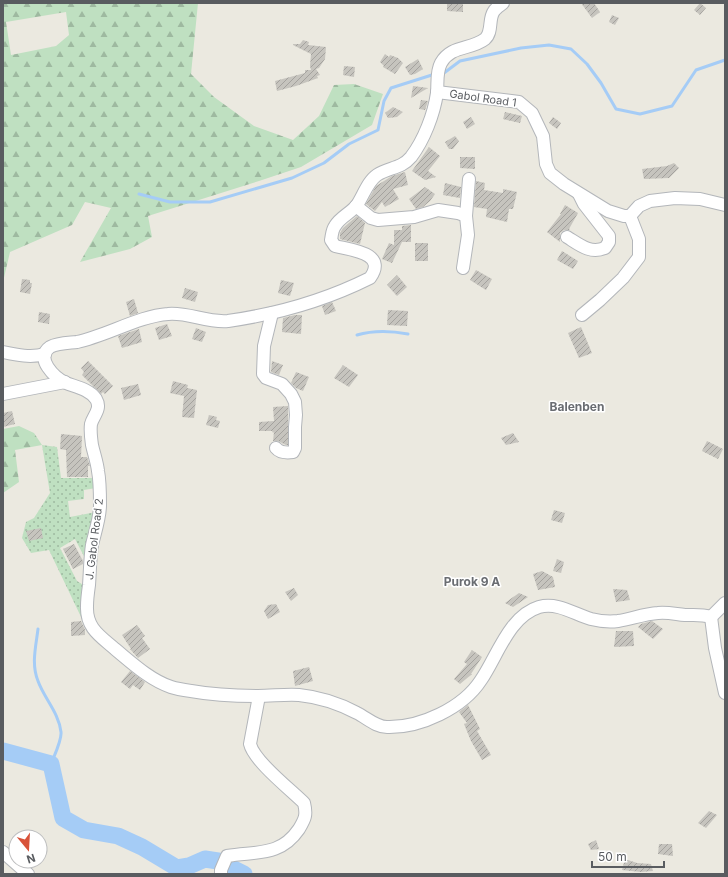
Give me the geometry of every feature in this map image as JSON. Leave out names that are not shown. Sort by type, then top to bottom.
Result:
[{"type":"street","points":[[3,352],[26,356],[37,356],[45,354],[49,348],[58,345],[83,341],[141,320],[166,314],[181,314],[206,321],[224,321],[272,313],[320,300],[370,278],[375,266],[373,260],[358,251],[335,246],[331,240],[332,232],[338,221],[356,206],[376,176],[392,168],[402,166],[412,156],[429,126],[440,64],[452,52],[460,48],[471,46],[486,38],[489,33],[494,11],[503,3]]},
{"type":"street","name":"Gabol Road 1","points":[[437,87],[519,102],[532,113],[543,136],[546,164],[550,173],[579,194],[608,211],[624,216],[630,216]]},
{"type":"street","points":[[463,268],[468,235],[466,216],[469,179]]},
{"type":"street","points":[[567,237],[586,249],[595,250],[605,248],[609,242],[609,236],[606,230],[588,210],[579,194]]},
{"type":"street","points":[[582,315],[623,278],[639,257],[639,239],[630,216],[639,206],[650,201],[675,198],[700,199],[725,206]]},
{"type":"street","points":[[356,206],[371,218],[378,220],[414,217],[438,210],[458,212],[466,216]]},
{"type":"street","points":[[272,313],[264,346],[263,374],[266,378],[282,384],[291,394],[295,402],[296,415],[295,448],[293,452],[286,453],[279,451],[276,448]]},
{"type":"street","name":"J. Gabol Road 2","points":[[45,354],[44,361],[49,368],[65,382],[83,389],[96,399],[97,413],[92,420],[90,429],[92,446],[99,472],[100,506],[90,557],[86,609],[94,631],[129,661],[151,677],[171,687],[213,695],[300,695],[341,705],[380,726],[404,726],[443,713],[458,704],[474,690],[482,680],[496,652],[507,635],[528,612],[539,607],[551,606],[565,608],[592,619],[613,622],[657,613],[671,612],[684,615],[702,614],[711,618]]},
{"type":"street","points":[[3,394],[65,382]]},
{"type":"street","points":[[725,603],[711,618],[715,648],[725,693]]},
{"type":"street","points":[[221,872],[227,856],[267,852],[279,848],[297,831],[304,821],[307,812],[304,803],[261,761],[251,749],[250,744],[259,696]]},
{"type":"street","points":[[3,852],[28,874]]},
{"type":"green space","points":[[3,3],[198,3],[191,74],[214,97],[254,126],[293,140],[319,116],[334,85],[354,84],[383,94],[372,125],[301,167],[148,216],[152,237],[130,249],[80,262],[111,208],[85,202],[72,225],[10,252],[3,282]],"holes":[[[66,12],[69,35],[56,46],[11,55],[6,22]]]},
{"type":"green space","points":[[19,426],[34,433],[42,445],[15,450],[19,482],[3,493],[3,429]]},
{"type":"green space","points":[[42,445],[57,447],[61,478],[95,478],[96,488],[84,490],[84,499],[68,501],[70,517],[96,512],[87,562],[75,539],[60,548],[77,581],[85,586],[82,619],[49,550],[31,553],[22,538],[26,522],[34,518],[50,493]]},
{"type":"building","points":[[447,3],[463,3],[463,12],[447,11]]},
{"type":"building","points":[[581,3],[594,3],[600,12],[592,18]]},
{"type":"building","points":[[700,3],[706,8],[700,15],[694,10]]},
{"type":"building","points":[[612,15],[619,18],[615,25],[609,22]]},
{"type":"building","points":[[303,40],[309,42],[308,45],[326,47],[325,59],[319,68],[316,69],[320,75],[317,76],[318,78],[277,91],[275,81],[305,73],[305,70],[311,70],[311,54],[293,45],[300,44]]},
{"type":"building","points":[[385,54],[389,57],[390,55],[398,58],[403,63],[395,74],[383,67],[384,66],[380,62]]},
{"type":"building","points":[[418,59],[423,69],[410,75],[405,67]]},
{"type":"building","points":[[344,66],[355,67],[354,77],[343,75]]},
{"type":"building","points":[[413,86],[428,88],[411,98]]},
{"type":"building","points":[[421,100],[428,101],[425,110],[419,109]]},
{"type":"building","points":[[393,107],[403,112],[397,117],[388,118],[385,113]]},
{"type":"building","points":[[505,112],[522,116],[520,123],[503,119]]},
{"type":"building","points":[[471,117],[475,124],[467,129],[463,122]]},
{"type":"building","points":[[553,117],[561,123],[557,129],[549,123]]},
{"type":"building","points":[[455,136],[459,141],[453,149],[449,149],[445,142]]},
{"type":"building","points":[[429,147],[440,156],[428,171],[436,177],[425,180],[412,171]]},
{"type":"building","points":[[460,157],[475,157],[475,169],[460,168]]},
{"type":"building","points":[[674,163],[679,168],[669,178],[644,179],[642,169],[667,166]]},
{"type":"building","points":[[405,172],[408,185],[393,189],[399,199],[385,207],[382,202],[375,211],[366,204],[376,186],[392,176]]},
{"type":"building","points":[[476,181],[485,183],[484,190],[503,193],[503,189],[517,192],[513,209],[509,209],[507,222],[486,217],[487,209],[474,207]]},
{"type":"building","points":[[445,183],[461,187],[460,198],[443,195]]},
{"type":"building","points":[[425,187],[435,194],[423,207],[416,209],[409,199]]},
{"type":"building","points":[[565,205],[578,213],[569,229],[570,230],[564,230],[560,233],[560,242],[547,232],[561,214]]},
{"type":"building","points":[[357,216],[365,223],[360,244],[340,239],[340,233],[343,228]]},
{"type":"building","points":[[411,225],[411,242],[402,242],[392,263],[382,259],[389,243],[394,245],[394,230],[402,230],[402,226]]},
{"type":"building","points":[[415,243],[428,243],[428,261],[415,261]]},
{"type":"building","points":[[562,251],[578,261],[573,269],[557,260]]},
{"type":"building","points":[[476,270],[492,279],[486,290],[470,280]]},
{"type":"building","points":[[397,275],[407,287],[397,296],[387,285]]},
{"type":"building","points":[[22,279],[30,280],[30,283],[32,283],[30,294],[20,292]]},
{"type":"building","points":[[281,280],[294,283],[290,296],[278,293]]},
{"type":"building","points":[[185,288],[198,292],[195,302],[182,298]]},
{"type":"building","points":[[134,299],[138,313],[130,316],[126,302]]},
{"type":"building","points":[[332,302],[336,311],[325,315],[322,306]]},
{"type":"building","points":[[388,310],[408,311],[407,326],[387,325]]},
{"type":"building","points":[[39,312],[50,314],[49,324],[38,322]]},
{"type":"building","points":[[302,315],[301,334],[282,332],[283,318]]},
{"type":"building","points":[[167,324],[172,336],[159,340],[155,328]]},
{"type":"building","points":[[581,327],[592,353],[579,358],[568,333]]},
{"type":"building","points":[[196,328],[206,332],[202,342],[192,339]]},
{"type":"building","points":[[139,329],[142,342],[122,348],[118,336]]},
{"type":"building","points":[[88,361],[113,386],[105,394],[103,392],[101,394],[82,375],[84,372],[81,368]]},
{"type":"building","points":[[272,361],[283,365],[279,375],[271,372]]},
{"type":"building","points":[[343,365],[358,375],[349,387],[334,378]]},
{"type":"building","points":[[296,372],[309,377],[303,391],[296,388],[291,383]]},
{"type":"building","points":[[173,381],[188,385],[187,388],[197,390],[194,418],[182,417],[184,396],[170,393]]},
{"type":"building","points":[[138,384],[141,395],[124,400],[121,388]]},
{"type":"building","points":[[288,406],[288,445],[286,445],[278,441],[273,441],[274,432],[259,431],[259,422],[274,421],[273,407]]},
{"type":"building","points":[[12,411],[15,424],[3,427],[3,413]]},
{"type":"building","points":[[209,415],[217,417],[216,420],[220,421],[218,428],[206,425]]},
{"type":"building","points":[[513,433],[519,442],[506,445],[501,438]]},
{"type":"building","points":[[61,434],[82,436],[81,457],[87,457],[90,466],[88,466],[88,477],[67,477],[66,450],[60,449]]},
{"type":"building","points":[[707,441],[723,449],[718,459],[702,451]]},
{"type":"building","points":[[554,510],[565,513],[562,523],[551,520]]},
{"type":"building","points":[[41,528],[43,538],[29,541],[26,531]]},
{"type":"building","points":[[74,544],[83,561],[83,564],[73,569],[63,549]]},
{"type":"building","points":[[557,559],[564,562],[561,573],[553,571]]},
{"type":"building","points":[[542,571],[553,577],[555,587],[538,590],[533,574]]},
{"type":"building","points":[[294,588],[298,595],[291,601],[285,592]]},
{"type":"building","points":[[613,589],[627,590],[630,600],[616,602]]},
{"type":"building","points":[[519,593],[528,597],[513,607],[505,603]]},
{"type":"building","points":[[276,604],[280,612],[268,619],[264,611],[268,605]]},
{"type":"building","points":[[81,621],[85,630],[85,635],[71,636],[71,622]]},
{"type":"building","points":[[652,621],[663,629],[653,639],[638,627],[641,624]]},
{"type":"building","points":[[137,625],[145,636],[142,638],[150,649],[138,658],[130,649],[122,635]]},
{"type":"building","points":[[616,631],[633,631],[634,646],[614,647]]},
{"type":"building","points":[[472,650],[482,657],[472,674],[460,684],[454,679],[467,664],[464,662]]},
{"type":"building","points":[[309,667],[313,681],[295,686],[293,671]]},
{"type":"building","points":[[130,671],[145,682],[140,690],[133,685],[130,689],[121,682]]},
{"type":"building","points":[[468,705],[480,729],[477,731],[491,755],[482,760],[471,741],[464,724],[467,723],[459,712]]},
{"type":"building","points":[[709,811],[717,815],[706,828],[698,823]]},
{"type":"building","points":[[596,840],[599,849],[591,850],[588,844]]},
{"type":"building","points":[[659,844],[672,844],[673,856],[658,854]]},
{"type":"building","points":[[625,859],[637,863],[651,864],[653,871],[641,872],[622,870]]},
{"type":"waterway","points":[[440,73],[444,73],[460,61],[521,48],[549,45],[571,49],[587,64],[601,83],[616,109],[640,114],[672,106],[696,70],[725,60]]},
{"type":"waterway","points":[[139,194],[170,202],[210,202],[292,178],[324,163],[349,144],[378,130],[384,101],[391,88],[435,74]]},
{"type":"waterway","points":[[357,335],[370,332],[396,332],[408,334]]},
{"type":"waterway","points":[[38,629],[35,655],[36,675],[57,718],[61,732],[59,744],[51,764]]},
{"type":"waterway","points":[[3,751],[51,764],[63,818],[84,830],[118,836],[142,847],[177,868],[189,866],[205,859],[218,861],[244,874]]},
{"type":"district","name":"Balenben","points":[[577,406]]},
{"type":"district","name":"Purok 9 A","points":[[472,581]]}]
